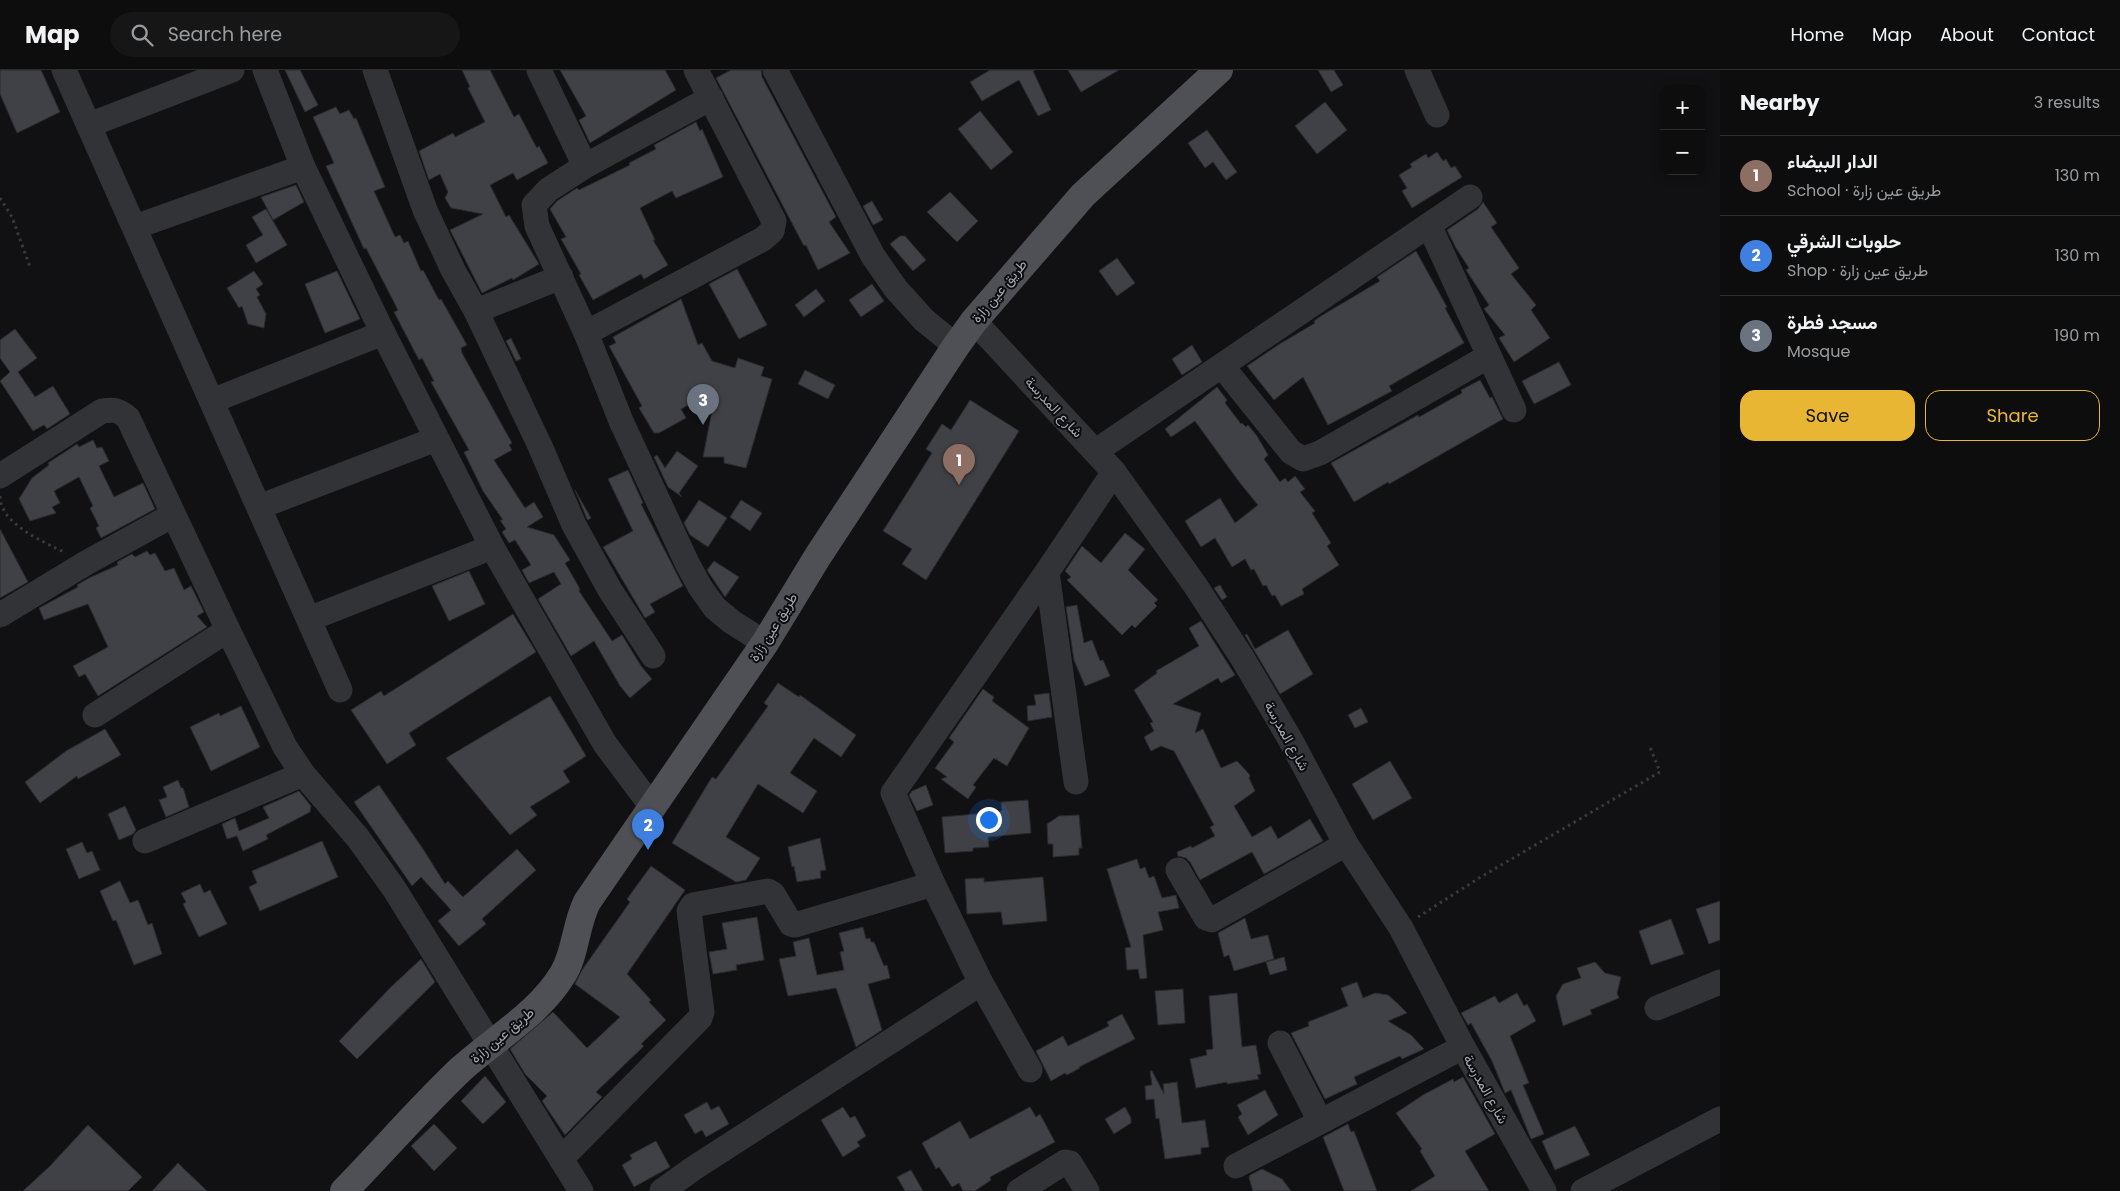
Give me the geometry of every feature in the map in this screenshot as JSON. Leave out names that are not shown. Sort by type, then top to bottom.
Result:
[{"type":"main road","name":"طريق عين زارة","points":[[344,1191],[459,1072],[528,1015],[563,974],[571,955],[581,914],[587,902],[765,643],[818,556],[974,321],[1083,195],[1219,70]]},
{"type":"street","points":[[64,70],[340,690]]},
{"type":"street","points":[[89,125],[232,70]]},
{"type":"street","points":[[265,70],[303,167],[436,439],[492,547],[606,744],[653,808]]},
{"type":"street","points":[[375,70],[425,210],[453,270],[476,311],[540,446],[574,525],[610,590],[653,656]]},
{"type":"street","points":[[539,70],[585,166]]},
{"type":"street","points":[[586,333],[763,238],[772,231],[774,221],[696,70]]},
{"type":"street","points":[[774,70],[873,256],[896,290],[924,320],[956,346]]},
{"type":"street","points":[[1417,70],[1437,115]]},
{"type":"street","points":[[711,98],[585,166],[548,190],[534,205],[537,226],[586,333],[621,421],[700,587],[716,608],[732,622],[765,643]]},
{"type":"street","points":[[135,227],[303,167]]},
{"type":"street","points":[[1096,451],[1470,197]]},
{"type":"street","points":[[1429,225],[1514,410]]},
{"type":"street","points":[[476,311],[561,277]]},
{"type":"street","name":"شارع المدرسة","points":[[974,321],[1114,472],[1195,585],[1290,739],[1346,844],[1401,928],[1463,1047],[1544,1191]]},
{"type":"street","points":[[212,401],[384,333]]},
{"type":"street","points":[[1222,366],[1291,452],[1303,459],[1320,453],[1488,356]]},
{"type":"street","points":[[2,474],[102,411],[112,409],[121,411],[128,418],[285,747],[304,774],[377,863],[492,1044],[581,1191]]},
{"type":"street","points":[[259,507],[436,439]]},
{"type":"street","points":[[1030,1070],[982,982],[933,884],[893,793],[1047,572],[1114,472]]},
{"type":"street","points":[[0,615],[86,563],[173,515]]},
{"type":"street","points":[[309,619],[492,547]]},
{"type":"street","points":[[1047,572],[1076,782]]},
{"type":"street","points":[[95,715],[228,630]]},
{"type":"street","points":[[144,841],[304,774]]},
{"type":"street","points":[[1178,870],[1206,918],[1212,920],[1346,844]]},
{"type":"street","points":[[561,1159],[700,1018],[702,1012],[689,911],[693,905],[768,891],[773,894],[791,924],[795,925],[933,884]]},
{"type":"street","points":[[662,1191],[694,1168],[982,982]]},
{"type":"street","points":[[1657,1008],[1720,982]]},
{"type":"street","points":[[1280,1043],[1320,1121]]},
{"type":"street","points":[[1236,1166],[1463,1047]]},
{"type":"street","points":[[1583,1191],[1720,1118]]},
{"type":"street","points":[[1019,1191],[1065,1162],[1070,1163],[1087,1191]]},
{"type":"path","points":[[0,198],[12,217],[30,267]]},
{"type":"path","points":[[2,474],[1,506],[14,523],[35,537],[86,563]]},
{"type":"path","points":[[1401,928],[1480,878],[1660,772],[1650,747]]},
{"type":"building","points":[[0,70],[41,70],[60,112],[17,133],[0,94]]},
{"type":"building","points":[[285,70],[300,70],[318,105],[305,112]]},
{"type":"building","points":[[462,70],[490,70],[514,117],[519,114],[537,148],[539,146],[548,163],[517,180],[513,173],[490,185],[506,217],[509,215],[539,264],[513,280],[512,278],[482,293],[450,230],[483,214],[451,208],[445,198],[448,192],[440,174],[429,180],[419,151],[453,133],[455,137],[485,122],[468,88],[470,87]]},
{"type":"building","points":[[560,70],[665,70],[676,90],[590,143],[579,120],[586,116]]},
{"type":"building","points":[[731,70],[761,70],[762,77],[836,217],[829,222],[850,253],[818,270],[716,78]]},
{"type":"building","points":[[990,70],[1035,70],[1033,71],[1051,110],[1038,116],[1019,80],[982,101],[970,82]]},
{"type":"building","points":[[1068,70],[1119,70],[1081,92]]},
{"type":"building","points":[[1318,70],[1334,70],[1343,85],[1331,92]]},
{"type":"building","points":[[1325,102],[1347,130],[1317,154],[1295,126]]},
{"type":"building","points":[[336,107],[340,114],[349,110],[354,119],[356,118],[385,187],[374,191],[395,237],[400,235],[404,243],[408,241],[421,271],[423,270],[439,300],[441,299],[467,345],[461,348],[462,353],[512,443],[509,445],[512,450],[494,460],[525,508],[534,502],[543,517],[527,527],[554,535],[570,560],[565,563],[580,589],[579,591],[612,641],[622,635],[641,666],[652,679],[630,698],[620,686],[594,641],[571,656],[538,599],[561,584],[554,572],[529,583],[522,570],[531,565],[515,540],[509,543],[502,532],[506,529],[500,520],[503,520],[483,491],[464,452],[469,450],[431,382],[434,381],[422,358],[419,360],[394,312],[398,310],[366,248],[364,249],[326,166],[334,163],[313,117]]},
{"type":"building","points":[[980,111],[1013,152],[991,170],[958,129]]},
{"type":"building","points":[[696,122],[700,131],[702,129],[723,177],[676,198],[672,191],[640,208],[655,240],[653,240],[668,265],[644,279],[641,274],[593,300],[561,239],[566,237],[550,209],[557,201],[577,188],[579,190],[630,165],[629,163],[656,149],[654,145]]},
{"type":"building","points":[[1207,130],[1237,172],[1226,180],[1213,162],[1205,168],[1188,143]]},
{"type":"building","points":[[1437,152],[1443,161],[1446,159],[1451,168],[1455,166],[1462,177],[1412,208],[1402,191],[1407,188],[1399,175],[1412,167],[1410,164],[1426,154],[1428,158]]},
{"type":"building","points":[[296,185],[304,202],[273,220],[261,197]]},
{"type":"building","points":[[950,192],[978,221],[957,242],[927,212]]},
{"type":"building","points":[[872,201],[883,220],[873,225],[863,206]]},
{"type":"building","points":[[1483,202],[1497,223],[1491,227],[1519,268],[1511,274],[1536,305],[1531,310],[1550,338],[1514,362],[1499,338],[1505,335],[1484,309],[1489,305],[1466,270],[1469,268],[1447,230],[1478,209]]},
{"type":"building","points":[[266,209],[287,245],[256,263],[246,245],[263,235],[252,217]]},
{"type":"building","points":[[900,236],[905,236],[926,260],[913,271],[890,244]]},
{"type":"building","points":[[1416,251],[1447,307],[1445,308],[1464,343],[1389,386],[1392,391],[1328,425],[1303,377],[1274,400],[1247,366],[1315,323],[1314,321],[1321,316],[1380,281],[1377,277]]},
{"type":"building","points":[[1117,258],[1135,283],[1117,296],[1099,271]]},
{"type":"building","points":[[737,269],[767,325],[739,339],[709,284]]},
{"type":"building","points":[[254,271],[263,284],[256,289],[260,295],[257,297],[266,314],[264,328],[248,324],[242,306],[239,308],[227,288]]},
{"type":"building","points":[[337,271],[360,319],[325,333],[305,284]]},
{"type":"building","points":[[872,284],[884,301],[861,317],[849,300]]},
{"type":"building","points":[[816,289],[825,301],[804,317],[795,305]]},
{"type":"building","points":[[681,299],[698,345],[702,343],[712,361],[735,368],[738,358],[764,367],[761,376],[772,379],[746,468],[724,463],[724,457],[703,457],[716,390],[681,409],[686,418],[659,433],[654,433],[639,408],[642,406],[609,346],[616,343],[613,337]]},
{"type":"building","points":[[15,329],[37,358],[18,372],[35,397],[53,386],[70,414],[47,429],[44,425],[33,431],[0,381],[10,372],[0,358],[0,340]]},
{"type":"building","points":[[511,338],[521,359],[516,361],[506,341]]},
{"type":"building","points":[[1192,345],[1202,362],[1182,375],[1172,359]]},
{"type":"building","points":[[1559,362],[1571,385],[1534,404],[1522,381]]},
{"type":"building","points":[[805,370],[835,385],[828,399],[798,384]]},
{"type":"building","points":[[1480,380],[1490,398],[1492,397],[1503,419],[1354,502],[1331,463],[1418,415],[1419,417],[1462,393],[1461,390]]},
{"type":"building","points":[[1217,387],[1227,400],[1225,403],[1241,424],[1246,427],[1248,425],[1257,436],[1268,455],[1264,459],[1280,482],[1285,478],[1288,482],[1295,476],[1305,489],[1300,492],[1315,511],[1312,513],[1331,543],[1327,546],[1339,565],[1302,589],[1304,594],[1281,606],[1275,595],[1272,596],[1266,585],[1263,586],[1254,569],[1251,570],[1245,559],[1232,567],[1215,538],[1201,547],[1185,521],[1220,498],[1235,523],[1258,505],[1195,421],[1171,437],[1165,429]]},
{"type":"building","points":[[970,400],[1019,431],[926,580],[902,564],[912,549],[883,531],[932,453],[926,449],[942,424],[951,430]]},
{"type":"building","points":[[93,440],[97,448],[102,447],[109,461],[99,466],[114,497],[143,483],[155,509],[101,538],[96,528],[99,526],[90,508],[93,506],[79,477],[54,491],[60,503],[52,507],[56,513],[30,521],[19,499],[32,478],[49,465],[48,463],[77,444],[79,447]]},
{"type":"building","points":[[677,451],[698,466],[679,493],[682,497],[668,487],[654,457],[657,455],[665,468]]},
{"type":"building","points":[[628,470],[643,503],[641,504],[683,586],[650,604],[655,612],[645,618],[603,547],[633,531],[608,479]]},
{"type":"building","points":[[575,490],[591,518],[588,520],[587,519]]},
{"type":"building","points":[[699,500],[727,518],[708,547],[690,535],[684,523]]},
{"type":"building","points":[[741,500],[762,513],[750,531],[730,517]]},
{"type":"building","points":[[0,529],[28,582],[0,598]]},
{"type":"building","points":[[1125,533],[1145,549],[1128,570],[1158,600],[1154,603],[1157,606],[1135,628],[1132,625],[1122,635],[1067,580],[1071,577],[1065,571],[1082,546],[1101,563]]},
{"type":"building","points":[[147,551],[150,555],[155,553],[165,571],[174,568],[184,590],[191,586],[204,612],[197,616],[207,627],[98,696],[85,674],[79,677],[73,666],[108,647],[88,604],[44,620],[39,608],[78,587],[77,585],[89,578],[118,565],[117,562],[132,554],[135,557]]},
{"type":"building","points":[[714,561],[739,577],[725,597],[707,570]]},
{"type":"building","points":[[469,571],[485,604],[449,621],[432,586]]},
{"type":"building","points":[[1220,585],[1227,597],[1222,600],[1214,588]]},
{"type":"building","points":[[1077,605],[1084,643],[1092,640],[1100,661],[1103,660],[1110,676],[1085,686],[1074,660],[1066,607]]},
{"type":"building","points":[[513,614],[536,652],[409,733],[416,745],[387,764],[351,710],[381,691],[384,696]]},
{"type":"building","points":[[1201,621],[1235,675],[1221,683],[1218,678],[1173,704],[1201,713],[1195,733],[1203,729],[1221,768],[1237,761],[1250,775],[1249,778],[1255,791],[1234,806],[1252,837],[1271,826],[1278,839],[1310,819],[1323,841],[1264,874],[1252,852],[1200,880],[1190,862],[1186,858],[1178,856],[1177,852],[1191,846],[1192,848],[1215,836],[1210,827],[1214,825],[1174,751],[1161,746],[1151,751],[1144,737],[1154,731],[1150,723],[1153,722],[1134,690],[1157,673],[1156,671],[1199,646],[1189,628]]},
{"type":"building","points":[[1288,630],[1313,674],[1280,694],[1245,635],[1247,634],[1255,649]]},
{"type":"building","points":[[778,683],[799,697],[800,695],[856,735],[841,757],[814,738],[790,773],[817,791],[803,813],[758,784],[726,837],[760,858],[746,880],[736,882],[672,843],[712,777],[716,779],[768,706],[764,703]]},
{"type":"building","points":[[983,689],[994,697],[992,701],[1029,728],[1007,766],[997,760],[997,758],[996,760],[994,758],[973,785],[976,787],[968,799],[941,779],[947,777],[935,768],[954,742],[949,738]]},
{"type":"building","points":[[1049,693],[1052,717],[1028,721],[1027,706],[1036,705],[1034,695]]},
{"type":"building","points":[[550,696],[586,756],[563,771],[570,782],[530,807],[537,815],[510,835],[446,758]]},
{"type":"building","points":[[241,706],[260,747],[211,771],[190,727],[219,713],[220,716]]},
{"type":"building","points":[[1361,708],[1368,722],[1355,728],[1348,715]]},
{"type":"building","points":[[105,729],[121,755],[78,779],[77,776],[40,803],[25,782],[66,751]]},
{"type":"building","points":[[1390,761],[1412,798],[1373,820],[1352,784]]},
{"type":"building","points":[[178,780],[181,788],[183,788],[189,807],[166,817],[159,800],[167,797],[163,787]]},
{"type":"building","points":[[379,785],[445,884],[448,881],[463,897],[517,849],[536,870],[482,919],[486,924],[459,946],[438,921],[451,910],[421,877],[412,886],[354,802]]},
{"type":"building","points":[[926,785],[933,805],[917,811],[909,795],[912,791]]},
{"type":"building","points":[[299,791],[311,806],[310,812],[266,835],[268,839],[243,851],[237,836],[227,839],[222,824],[235,818],[239,831],[269,818],[263,807]]},
{"type":"building","points":[[1028,800],[1031,833],[988,837],[989,847],[973,848],[973,851],[945,853],[942,817],[999,812],[1002,810],[1001,802]]},
{"type":"building","points":[[125,806],[136,830],[133,834],[119,840],[108,814]]},
{"type":"building","points":[[1079,815],[1082,848],[1079,848],[1079,855],[1053,857],[1053,844],[1048,844],[1047,824],[1059,816]]},
{"type":"building","points":[[820,838],[826,870],[820,871],[821,878],[797,882],[788,847]]},
{"type":"building","points":[[322,841],[338,877],[260,911],[249,887],[257,883],[252,871]]},
{"type":"building","points":[[82,842],[87,853],[92,851],[100,870],[79,879],[66,849]]},
{"type":"building","points":[[1137,859],[1140,869],[1145,867],[1149,878],[1154,876],[1162,898],[1176,895],[1179,908],[1158,912],[1163,930],[1143,935],[1147,978],[1140,979],[1138,969],[1127,970],[1125,948],[1131,947],[1107,869]]},
{"type":"building","points":[[651,866],[685,890],[627,974],[666,1020],[641,1044],[644,1046],[596,1092],[602,1097],[565,1135],[542,1101],[547,1096],[525,1074],[510,1049],[553,1012],[587,1048],[620,1017],[575,984],[582,970],[630,902],[627,899]]},
{"type":"building","points":[[1043,877],[1047,921],[1003,925],[1001,912],[967,914],[965,879],[984,878],[984,882]]},
{"type":"building","points":[[120,881],[130,903],[138,900],[148,925],[152,923],[162,954],[134,965],[116,920],[113,921],[100,891]]},
{"type":"building","points":[[200,884],[204,893],[210,890],[227,924],[199,937],[183,904],[186,902],[181,893]]},
{"type":"building","points":[[1720,901],[1720,940],[1709,944],[1696,909]]},
{"type":"building","points":[[757,917],[764,960],[736,965],[737,970],[713,974],[709,952],[727,949],[722,923]]},
{"type":"building","points":[[1245,918],[1251,939],[1268,935],[1274,959],[1234,971],[1229,955],[1224,957],[1218,933]]},
{"type":"building","points":[[1671,919],[1684,954],[1651,965],[1639,931]]},
{"type":"building","points":[[863,927],[866,939],[870,938],[871,942],[874,942],[884,966],[887,965],[890,978],[868,984],[882,1030],[856,1047],[836,988],[788,996],[779,959],[796,956],[793,942],[809,938],[817,975],[844,970],[840,952],[844,951],[839,933]]},
{"type":"building","points":[[1284,957],[1287,970],[1270,975],[1266,962]]},
{"type":"building","points":[[421,959],[435,982],[357,1059],[339,1041]]},
{"type":"building","points":[[1595,962],[1605,973],[1621,977],[1617,993],[1619,998],[1590,1010],[1592,1014],[1563,1026],[1556,996],[1563,984],[1581,978],[1577,968]]},
{"type":"building","points":[[1357,982],[1363,998],[1375,993],[1388,995],[1407,1013],[1388,1021],[1411,1035],[1424,1049],[1402,1059],[1400,1056],[1354,1077],[1357,1084],[1325,1099],[1291,1033],[1309,1026],[1308,1022],[1348,1006],[1341,988]]},
{"type":"building","points":[[1183,989],[1185,1023],[1158,1025],[1155,991]]},
{"type":"building","points":[[1237,993],[1242,1047],[1256,1045],[1261,1074],[1257,1075],[1259,1079],[1227,1084],[1227,1082],[1196,1088],[1190,1059],[1207,1055],[1206,1050],[1213,1049],[1209,996]]},
{"type":"building","points":[[1517,993],[1524,1006],[1527,1004],[1536,1021],[1510,1036],[1529,1083],[1523,1085],[1544,1134],[1531,1139],[1511,1090],[1505,1093],[1492,1061],[1471,1023],[1468,1025],[1461,1013],[1495,996],[1499,1003]]},
{"type":"building","points":[[1122,1014],[1135,1039],[1067,1075],[1065,1073],[1051,1081],[1036,1051],[1063,1036],[1068,1046],[1109,1026],[1107,1022]]},
{"type":"building","points":[[1150,1071],[1152,1071],[1164,1094],[1163,1084],[1177,1082],[1182,1123],[1205,1120],[1209,1147],[1201,1148],[1201,1154],[1165,1159],[1159,1118],[1156,1119],[1154,1099],[1146,1100],[1145,1086],[1152,1085]]},
{"type":"building","points":[[485,1076],[506,1102],[483,1124],[461,1101]]},
{"type":"building","points":[[1463,1077],[1495,1134],[1465,1151],[1489,1191],[1411,1191],[1435,1176],[1420,1151],[1422,1149],[1396,1113],[1423,1095],[1453,1079],[1454,1082]]},
{"type":"building","points":[[1265,1090],[1278,1115],[1248,1135],[1238,1117],[1242,1114],[1237,1105]]},
{"type":"building","points":[[707,1102],[711,1110],[719,1106],[729,1124],[706,1137],[702,1130],[695,1134],[684,1115]]},
{"type":"building","points":[[843,1107],[850,1118],[855,1116],[866,1136],[857,1142],[860,1146],[843,1157],[821,1120]]},
{"type":"building","points":[[1030,1107],[1036,1117],[1040,1114],[1055,1142],[990,1177],[991,1180],[975,1191],[963,1191],[959,1183],[952,1187],[939,1167],[936,1169],[922,1143],[960,1121],[970,1139]]},
{"type":"building","points":[[1125,1107],[1131,1118],[1131,1123],[1114,1134],[1105,1119]]},
{"type":"building","points":[[434,1124],[457,1148],[434,1171],[411,1146]]},
{"type":"building","points":[[1348,1124],[1351,1132],[1354,1131],[1377,1191],[1344,1191],[1323,1137]]},
{"type":"building","points":[[88,1125],[142,1177],[128,1191],[23,1191],[50,1166]]},
{"type":"building","points":[[1575,1126],[1590,1155],[1555,1170],[1542,1141]]},
{"type":"building","points":[[656,1141],[670,1167],[634,1187],[622,1165],[632,1159],[630,1155]]},
{"type":"building","points":[[178,1163],[207,1191],[152,1191]]},
{"type":"building","points":[[1262,1169],[1282,1179],[1291,1191],[1253,1191],[1249,1178],[1250,1175]]},
{"type":"building","points":[[911,1170],[923,1191],[905,1191],[897,1177]]},
{"type":"place","name":"مسجد فطرة","points":[[703,425]]},
{"type":"place","name":"الدار البيضاء","points":[[959,485]]},
{"type":"place","name":"حلويات الشرقي","points":[[648,850]]}]
